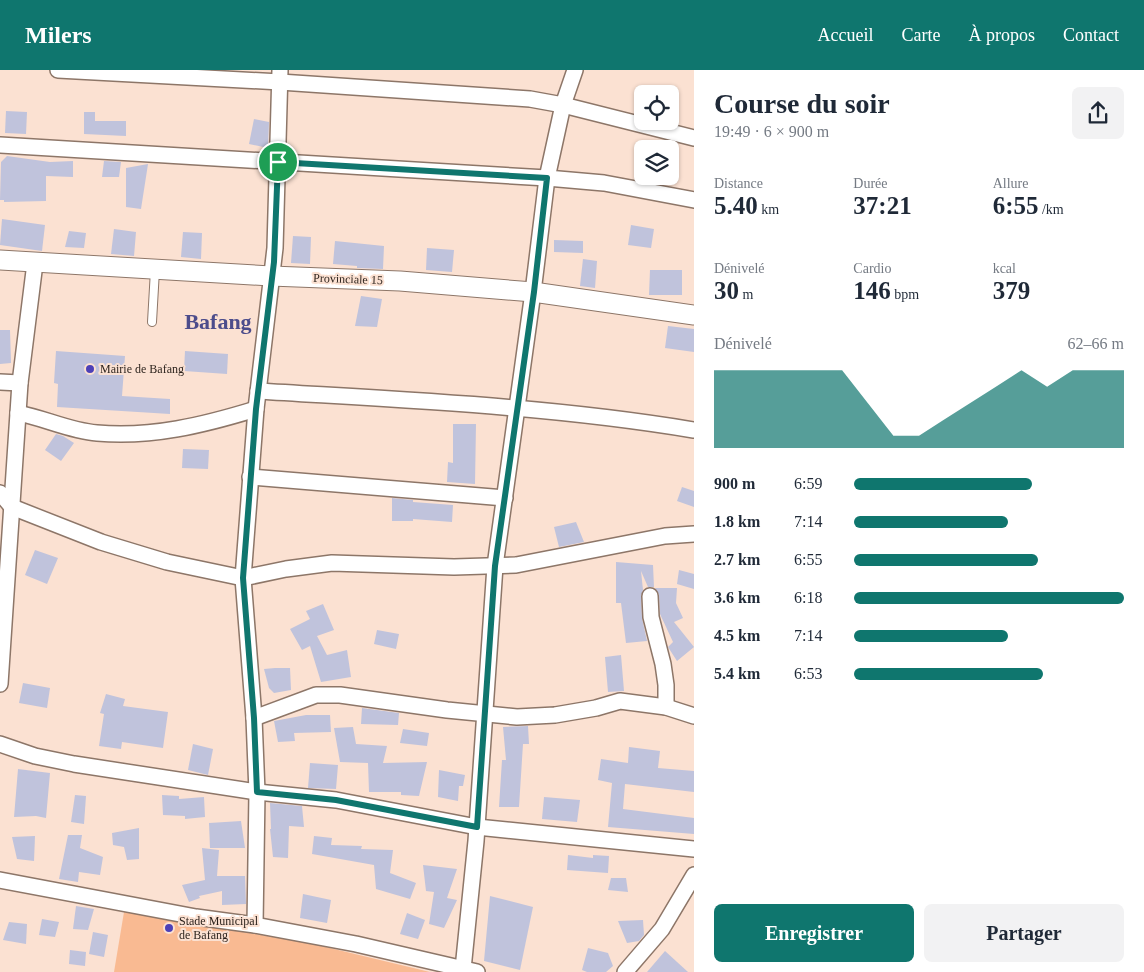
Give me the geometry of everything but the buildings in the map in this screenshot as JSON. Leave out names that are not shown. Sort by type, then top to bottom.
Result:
[{"type":"street","points":[[58,70],[280,76],[530,99],[562,104],[694,138]]},
{"type":"street","points":[[0,880],[196,917],[255,925],[356,944],[470,971],[477,827],[495,566],[534,292],[547,178],[562,104],[575,70]]},
{"type":"street","points":[[255,925],[257,792],[254,718],[243,578],[256,409],[275,248],[280,76]]},
{"type":"street","points":[[0,145],[547,178],[604,183],[694,200]]},
{"type":"street","name":"Provinciale 15","points":[[0,260],[271,276],[400,281],[534,292],[694,315]]},
{"type":"street","points":[[0,684],[1,632],[20,383],[35,263]]},
{"type":"street","points":[[0,382],[20,383]]},
{"type":"street","points":[[258,390],[517,408],[645,422],[694,430]]},
{"type":"street","points":[[18,413],[96,433],[171,430],[214,422],[256,409]]},
{"type":"street","points":[[250,477],[505,498]]},
{"type":"street","points":[[0,493],[12,506],[101,542],[167,562],[243,578],[286,569],[332,563],[516,565],[665,536],[694,534]]},
{"type":"street","points":[[650,596],[651,618],[663,664],[666,706]]},
{"type":"street","points":[[254,718],[316,695],[340,694],[447,710],[517,716],[555,715],[596,708],[620,701],[666,706],[694,716]]},
{"type":"street","points":[[0,744],[35,756],[74,764],[257,792],[336,800],[477,827],[694,849]]},
{"type":"street","points":[[625,972],[662,929],[694,875]]},
{"type":"lane","points":[[152,322],[155,268]]},
{"type":"shaded area","name":"Stade Municipal de Bafang","points":[[124,912],[309,943],[430,972],[114,972]]},
{"type":"place","name":"Mairie de Bafang","points":[[90,369]]},
{"type":"place","name":"Stade Municipal de Bafang","points":[[169,928]]},
{"type":"district","name":"Bafang","points":[[218,321]]},
{"type":"route","points":[[278,162],[547,178],[534,292],[495,566],[477,827],[336,800],[257,792],[254,718],[249,674],[243,578],[256,409],[274,262],[278,206],[278,162]]}]
